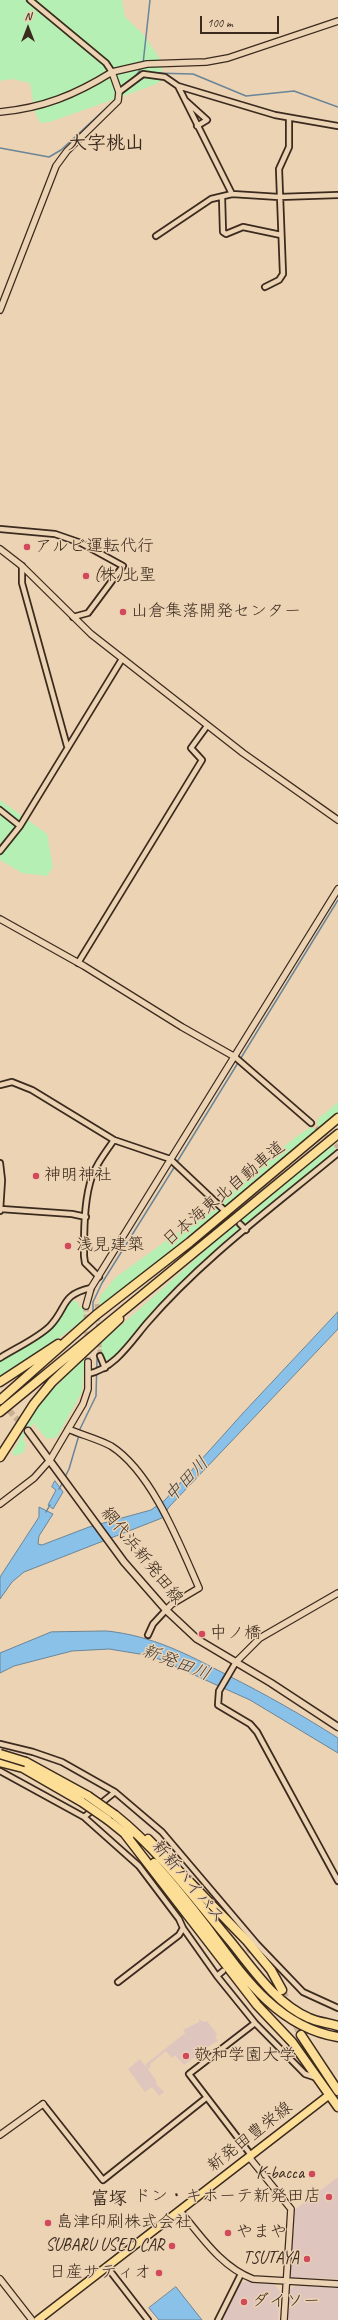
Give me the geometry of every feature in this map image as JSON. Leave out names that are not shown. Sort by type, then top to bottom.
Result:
[{"type":"highway","name":"日本海東北自動車道","points":[[0,1400],[96,1315],[196,1237],[338,1118]]},
{"type":"highway","name":"日本海東北自動車道","points":[[0,1412],[338,1134]]},
{"type":"highway","points":[[0,1457],[34,1404],[52,1382],[181,1264]]},
{"type":"highway","points":[[0,1382],[96,1315]]},
{"type":"highway","name":"新新バイパス","points":[[0,1754],[24,1765],[115,1815],[129,1826],[181,1882],[256,1973],[284,2002],[309,2018],[338,2026]]},
{"type":"highway","name":"新新バイパス","points":[[0,1762],[24,1765]]},
{"type":"highway","name":"新新バイパス","points":[[85,1799],[143,1851],[180,1893],[248,1983],[278,2011],[307,2027],[337,2036]]},
{"type":"highway","points":[[129,1826],[151,1841],[246,1941],[271,1970],[282,1990]]},
{"type":"highway","points":[[125,1834],[257,2005],[292,2042],[338,2107]]},
{"type":"highway","points":[[301,2035],[337,2088],[329,2095]]},
{"type":"main road","name":"網代浜新発田線","points":[[28,1431],[109,1542],[166,1610],[197,1639],[338,1727]]},
{"type":"main road","name":"新発田豊栄線","points":[[38,2320],[329,2095]]},
{"type":"street","points":[[0,310],[56,166],[67,151],[118,101],[119,92],[112,72],[106,63],[30,0]]},
{"type":"street","points":[[0,112],[30,109],[50,104],[93,84],[112,72],[166,62],[206,62],[228,58],[338,21]]},
{"type":"street","points":[[139,66],[143,74]]},
{"type":"street","points":[[119,92],[143,74],[165,77],[178,86],[275,115],[338,126]]},
{"type":"street","points":[[178,86],[232,194]]},
{"type":"street","points":[[184,99],[208,120],[197,126]]},
{"type":"street","points":[[265,288],[279,280],[283,274],[279,197],[280,169],[289,147],[290,118]]},
{"type":"street","points":[[156,236],[211,199],[232,194],[279,197],[338,195]]},
{"type":"street","points":[[222,197],[223,232],[226,234],[243,227],[281,235]]},
{"type":"street","points":[[0,529],[55,534],[81,543],[123,566],[88,613],[73,617]]},
{"type":"street","points":[[0,549],[22,566],[73,617],[122,659],[208,726],[338,820]]},
{"type":"street","points":[[22,566],[22,583],[67,746]]},
{"type":"street","points":[[0,851],[20,826],[67,746],[122,659]]},
{"type":"street","points":[[78,962],[202,760],[191,748],[208,726]]},
{"type":"street","points":[[0,810],[20,826]]},
{"type":"street","points":[[86,1306],[91,1288],[338,889]]},
{"type":"street","points":[[0,919],[78,962],[182,1027],[235,1057],[311,1123]]},
{"type":"street","points":[[0,1084],[12,1082],[32,1090],[114,1140],[170,1160],[223,1209]]},
{"type":"street","points":[[99,1277],[85,1263],[86,1217],[90,1182],[101,1158],[114,1140]]},
{"type":"street","points":[[88,1374],[105,1368],[115,1360],[170,1296],[246,1230],[338,1154]]},
{"type":"street","points":[[0,1163],[1,1210],[86,1217]]},
{"type":"street","points":[[240,1224],[246,1230]]},
{"type":"street","points":[[0,1358],[50,1326],[66,1300],[78,1291],[91,1288]]},
{"type":"street","points":[[100,1356],[105,1368]]},
{"type":"street","points":[[0,1504],[34,1478],[50,1460],[83,1404],[88,1389],[88,1362]]},
{"type":"street","points":[[68,1429],[110,1446],[127,1458],[163,1512],[199,1588],[172,1604],[153,1624],[148,1635]]},
{"type":"street","points":[[338,1593],[260,1638],[236,1662],[230,1671],[219,1691],[218,1705],[250,1724],[257,1732],[338,1881]]},
{"type":"street","points":[[0,1744],[33,1752],[62,1762],[115,1792],[162,1832],[257,1944],[303,1992],[338,2008]]},
{"type":"street","points":[[0,1754],[7,1746]]},
{"type":"street","points":[[0,1771],[84,1817],[139,1866],[179,1919],[183,1928],[218,1976],[256,2023],[305,2074],[317,2078]]},
{"type":"street","points":[[84,1817],[115,1792]]},
{"type":"street","points":[[118,1982],[179,1934],[183,1928]]},
{"type":"street","points":[[218,1976],[223,1971]]},
{"type":"street","points":[[256,2023],[188,2074],[291,2209],[284,2320]]},
{"type":"street","points":[[0,2135],[43,2104],[103,2180],[206,2098]]},
{"type":"street","points":[[180,2211],[213,2251],[241,2274],[253,2279],[338,2284]]},
{"type":"street","points":[[107,2267],[148,2320]]},
{"type":"street","points":[[218,2320],[241,2274]]},
{"type":"street","points":[[0,2279],[32,2320]]},
{"type":"shaded area","name":"敬和学園大学","points":[[199,2019],[204,2022],[207,2021],[217,2034],[215,2036],[218,2041],[206,2048],[208,2051],[202,2055],[200,2053],[184,2065],[175,2055],[172,2058],[166,2051],[150,2064],[151,2066],[148,2069],[157,2082],[156,2084],[164,2092],[159,2096],[152,2087],[145,2092],[128,2069],[140,2059],[146,2067],[146,2064],[185,2033],[183,2030],[199,2022]]},
{"type":"shaded area","points":[[338,2177],[338,2279],[292,2278],[289,2274],[293,2211]]},
{"type":"shaded area","points":[[248,2280],[274,2284],[280,2291],[278,2320],[223,2320],[239,2284]]},
{"type":"shaded area","points":[[296,2285],[338,2288],[338,2320],[286,2320],[288,2291]]},
{"type":"green space","points":[[0,0],[122,0],[125,17],[143,34],[162,62],[162,80],[154,85],[50,122],[40,123],[35,112],[30,83],[12,79],[0,81]]},
{"type":"green space","points":[[0,800],[47,834],[53,867],[47,876],[22,873],[0,860]]},
{"type":"green space","points":[[338,1102],[338,1114],[321,1129],[317,1125],[318,1119]]},
{"type":"green space","points":[[313,1127],[318,1131],[226,1208],[222,1205],[222,1200],[268,1160],[295,1138]]},
{"type":"green space","points":[[332,1144],[335,1147],[335,1152],[247,1225],[240,1221]]},
{"type":"green space","points":[[216,1205],[222,1210],[97,1310],[101,1295],[116,1277]]},
{"type":"green space","points":[[236,1223],[241,1230],[171,1294],[111,1361],[105,1359],[101,1353],[100,1344]]},
{"type":"green space","points":[[70,1299],[79,1303],[79,1307],[85,1307],[85,1319],[0,1381],[0,1360],[48,1330]]},
{"type":"green space","points":[[87,1356],[88,1362],[84,1364],[82,1392],[57,1437],[47,1439],[33,1423],[28,1431],[25,1428],[44,1398]]},
{"type":"green space","points":[[25,1429],[27,1432],[23,1439],[26,1444],[24,1452],[15,1456],[12,1453]]},
{"type":"water","name":"中田川","points":[[338,1312],[338,1329],[169,1507],[162,1518],[24,1572],[12,1582],[0,1599],[0,1577],[39,1517],[39,1507],[53,1514],[39,1536],[38,1544],[42,1545],[89,1527],[151,1510],[164,1501],[244,1412]]},
{"type":"water","points":[[55,1481],[63,1492],[53,1509],[48,1505],[56,1490],[52,1487]]},
{"type":"water","name":"新発田川","points":[[107,1631],[140,1637],[169,1647],[198,1660],[255,1690],[338,1738],[338,1753],[250,1700],[152,1656],[109,1649],[72,1651],[14,1666],[0,1673],[0,1653],[51,1632]]},
{"type":"water","points":[[176,2287],[202,2320],[159,2320],[149,2308]]},
{"type":"waterway","points":[[143,64],[150,0]]},
{"type":"waterway","points":[[135,77],[142,67]]},
{"type":"waterway","points":[[152,73],[193,74],[246,96],[294,91],[338,107]]},
{"type":"waterway","points":[[138,81],[147,76]]},
{"type":"waterway","points":[[0,148],[49,157],[61,150],[117,98]]},
{"type":"waterway","points":[[177,1162],[338,900]]},
{"type":"waterway","points":[[93,1313],[93,1302],[102,1283],[175,1166]]},
{"type":"waterway","points":[[79,1431],[96,1396],[97,1359]]},
{"type":"waterway","points":[[64,1479],[69,1469],[79,1435]]},
{"type":"waterway","points":[[59,1489],[63,1482]]},
{"type":"waterway","points":[[46,1512],[50,1505]]},
{"type":"tunnel","points":[[311,1123],[338,1147]]},
{"type":"tunnel","points":[[97,1304],[100,1356]]},
{"type":"tunnel","points":[[86,1306],[88,1362]]},
{"type":"tunnel","points":[[3,1404],[28,1431]]},
{"type":"tunnel","points":[[232,1964],[254,1946]]},
{"type":"tunnel","points":[[282,1990],[301,2035]]},
{"type":"place","name":"アルビ運転代行","points":[[27,547]]},
{"type":"place","name":"(株)北聖","points":[[86,576]]},
{"type":"place","name":"山倉集落開発センター","points":[[123,612]]},
{"type":"place","name":"神明神社","points":[[36,1176]]},
{"type":"place","name":"浅見建築","points":[[68,1246]]},
{"type":"place","name":"中ノ橋","points":[[202,1634]]},
{"type":"place","name":"敬和学園大学","points":[[186,2056]]},
{"type":"place","name":"K-bacca","points":[[312,2174]]},
{"type":"place","name":"ドン・キホーテ新発田店","points":[[329,2197]]},
{"type":"place","name":"島津印刷株式会社","points":[[48,2223]]},
{"type":"place","name":"やまや","points":[[228,2233]]},
{"type":"place","name":"SUBARU USED CAR","points":[[172,2246]]},
{"type":"place","name":"TSUTAYA","points":[[307,2259]]},
{"type":"place","name":"日産サティオ","points":[[159,2273]]},
{"type":"place","name":"ダイソー","points":[[244,2302]]},
{"type":"district","name":"大字桃山","points":[[106,144]]},
{"type":"district","name":"富塚","points":[[109,2199]]}]
